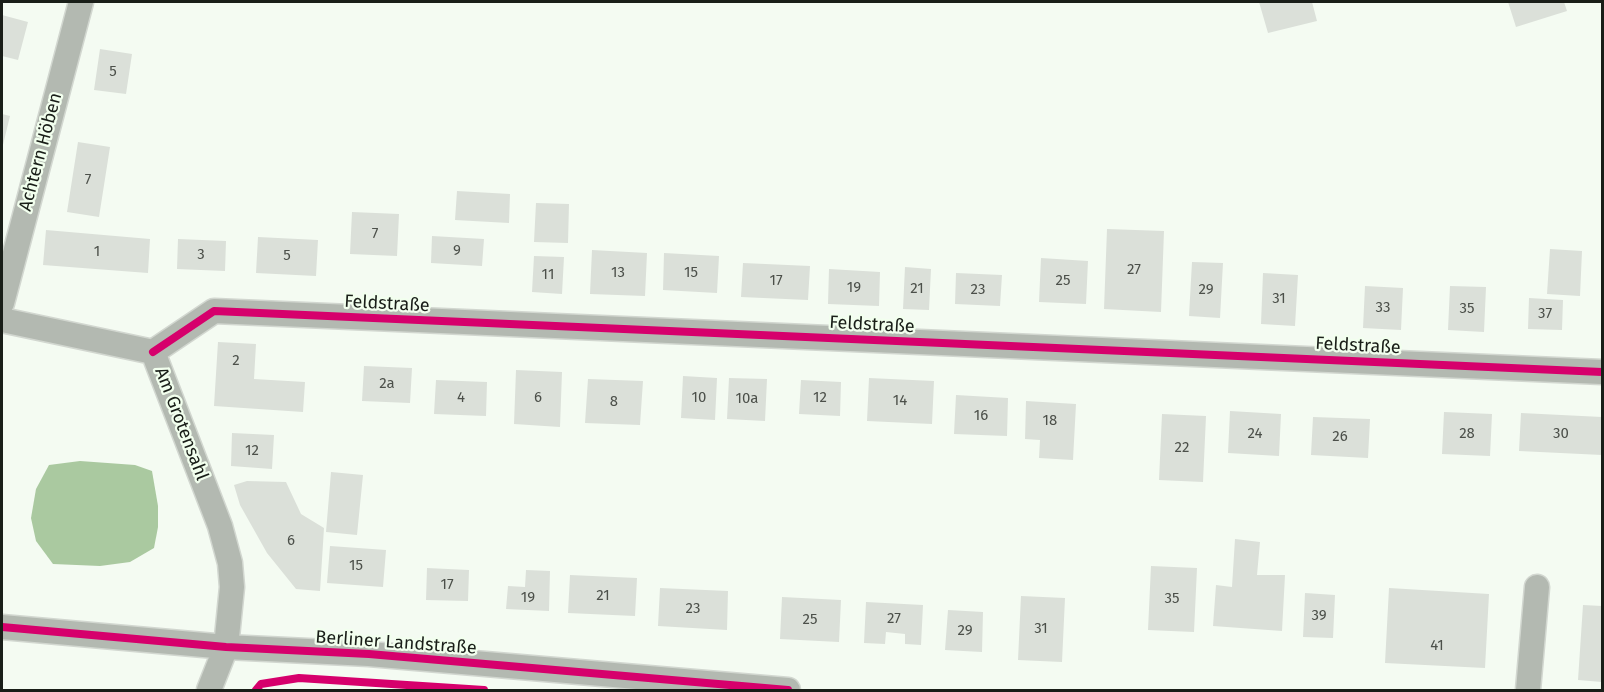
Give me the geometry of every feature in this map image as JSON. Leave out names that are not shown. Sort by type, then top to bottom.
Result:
[{"type":"street","name":"Achtern Höben","points":[[2,303],[81,2]]},
{"type":"street","name":"Feldstraße","points":[[153,352],[214,311],[1602,372]]},
{"type":"street","name":"Am Grotensahl","points":[[2,320],[153,352],[220,526],[230,563],[232,588],[226,647],[209,690]]},
{"type":"street","points":[[1528,690],[1537,587]]},
{"type":"street","name":"Berliner Landstraße","points":[[2,627],[226,647],[369,654],[788,690]]},
{"type":"shaded area","points":[[80,461],[135,465],[152,471],[158,506],[158,527],[154,548],[130,562],[100,566],[53,564],[36,541],[31,518],[36,489],[49,465]]},
{"type":"building","points":[[1259,2],[1312,2],[1317,21],[1268,33]]},
{"type":"building","points":[[1508,2],[1564,2],[1567,11],[1516,27]]},
{"type":"building","points":[[2,15],[28,22],[18,60],[2,56]]},
{"type":"building","points":[[100,49],[132,54],[126,94],[94,90]]},
{"type":"building","points":[[2,114],[10,116],[2,149]]},
{"type":"building","points":[[78,142],[110,147],[99,217],[67,212]]},
{"type":"building","points":[[457,191],[510,194],[509,223],[455,220]]},
{"type":"building","points":[[536,203],[569,204],[568,243],[534,242]]},
{"type":"building","points":[[352,212],[399,214],[397,256],[350,254]]},
{"type":"building","points":[[1107,229],[1164,231],[1161,312],[1104,309]]},
{"type":"building","points":[[46,230],[150,239],[148,273],[43,265]]},
{"type":"building","points":[[432,236],[484,239],[482,266],[431,263]]},
{"type":"building","points":[[258,237],[318,240],[316,276],[256,273]]},
{"type":"building","points":[[178,239],[226,241],[225,271],[177,269]]},
{"type":"building","points":[[1550,249],[1582,251],[1580,296],[1547,294]]},
{"type":"building","points":[[592,250],[647,253],[645,296],[590,294]]},
{"type":"building","points":[[664,253],[719,256],[717,293],[663,290]]},
{"type":"building","points":[[534,256],[564,257],[562,294],[532,292]]},
{"type":"building","points":[[1041,258],[1088,261],[1086,304],[1039,302]]},
{"type":"building","points":[[1192,262],[1223,263],[1220,318],[1189,316]]},
{"type":"building","points":[[743,263],[810,266],[808,300],[741,297]]},
{"type":"building","points":[[905,267],[931,269],[929,310],[903,309]]},
{"type":"building","points":[[829,269],[880,272],[879,306],[828,304]]},
{"type":"building","points":[[956,273],[1002,275],[1000,306],[955,304]]},
{"type":"building","points":[[1263,273],[1298,275],[1295,326],[1261,324]]},
{"type":"building","points":[[1365,286],[1403,288],[1401,330],[1363,328]]},
{"type":"building","points":[[1450,286],[1486,287],[1484,332],[1448,330]]},
{"type":"building","points":[[1529,298],[1563,300],[1562,330],[1528,329]]},
{"type":"building","points":[[218,342],[256,344],[254,379],[305,382],[303,412],[214,406]]},
{"type":"building","points":[[364,366],[412,368],[410,403],[362,401]]},
{"type":"building","points":[[516,370],[562,372],[560,427],[514,424]]},
{"type":"building","points":[[683,376],[717,378],[715,420],[681,418]]},
{"type":"building","points":[[729,378],[767,379],[765,421],[727,419]]},
{"type":"building","points":[[869,378],[934,381],[932,424],[867,421]]},
{"type":"building","points":[[588,379],[643,381],[640,425],[585,423]]},
{"type":"building","points":[[436,380],[487,382],[486,416],[434,414]]},
{"type":"building","points":[[801,380],[841,382],[840,416],[799,414]]},
{"type":"building","points":[[956,395],[1008,398],[1007,436],[954,434]]},
{"type":"building","points":[[1026,401],[1076,404],[1073,460],[1039,458],[1040,440],[1025,439]]},
{"type":"building","points":[[1230,411],[1281,414],[1279,456],[1228,453]]},
{"type":"building","points":[[1444,412],[1492,414],[1490,456],[1442,454]]},
{"type":"building","points":[[1521,413],[1602,417],[1602,455],[1519,451]]},
{"type":"building","points":[[1162,414],[1206,416],[1203,482],[1159,480]]},
{"type":"building","points":[[1313,417],[1370,419],[1368,458],[1311,455]]},
{"type":"building","points":[[232,433],[274,435],[272,469],[231,466]]},
{"type":"building","points":[[331,472],[363,475],[357,535],[326,532]]},
{"type":"building","points":[[247,481],[286,482],[301,514],[324,528],[320,591],[296,589],[267,553],[240,505],[234,485]]},
{"type":"building","points":[[1235,539],[1260,542],[1257,575],[1285,575],[1282,631],[1213,626],[1216,585],[1232,587]]},
{"type":"building","points":[[330,546],[386,550],[383,587],[327,583]]},
{"type":"building","points":[[1151,566],[1197,568],[1194,632],[1148,630]]},
{"type":"building","points":[[427,568],[469,570],[468,601],[426,600]]},
{"type":"building","points":[[526,570],[550,571],[549,611],[506,609],[508,586],[525,587]]},
{"type":"building","points":[[570,575],[637,578],[635,616],[568,613]]},
{"type":"building","points":[[660,588],[728,591],[727,630],[658,626]]},
{"type":"building","points":[[1389,588],[1489,594],[1485,668],[1385,663]]},
{"type":"building","points":[[1305,593],[1335,595],[1333,638],[1303,637]]},
{"type":"building","points":[[1021,596],[1065,598],[1062,662],[1018,660]]},
{"type":"building","points":[[782,597],[841,600],[839,642],[780,639]]},
{"type":"building","points":[[866,602],[923,605],[921,645],[905,644],[905,634],[886,632],[885,644],[864,643]]},
{"type":"building","points":[[1583,605],[1602,606],[1602,682],[1578,680]]},
{"type":"building","points":[[948,610],[983,612],[982,652],[945,650]]},
{"type":"cycle path","points":[[153,352],[214,311],[1602,372]]},
{"type":"cycle path","points":[[2,627],[226,647],[369,654],[788,690]]},
{"type":"cycle path","points":[[256,690],[261,684],[299,678],[484,690]]}]
